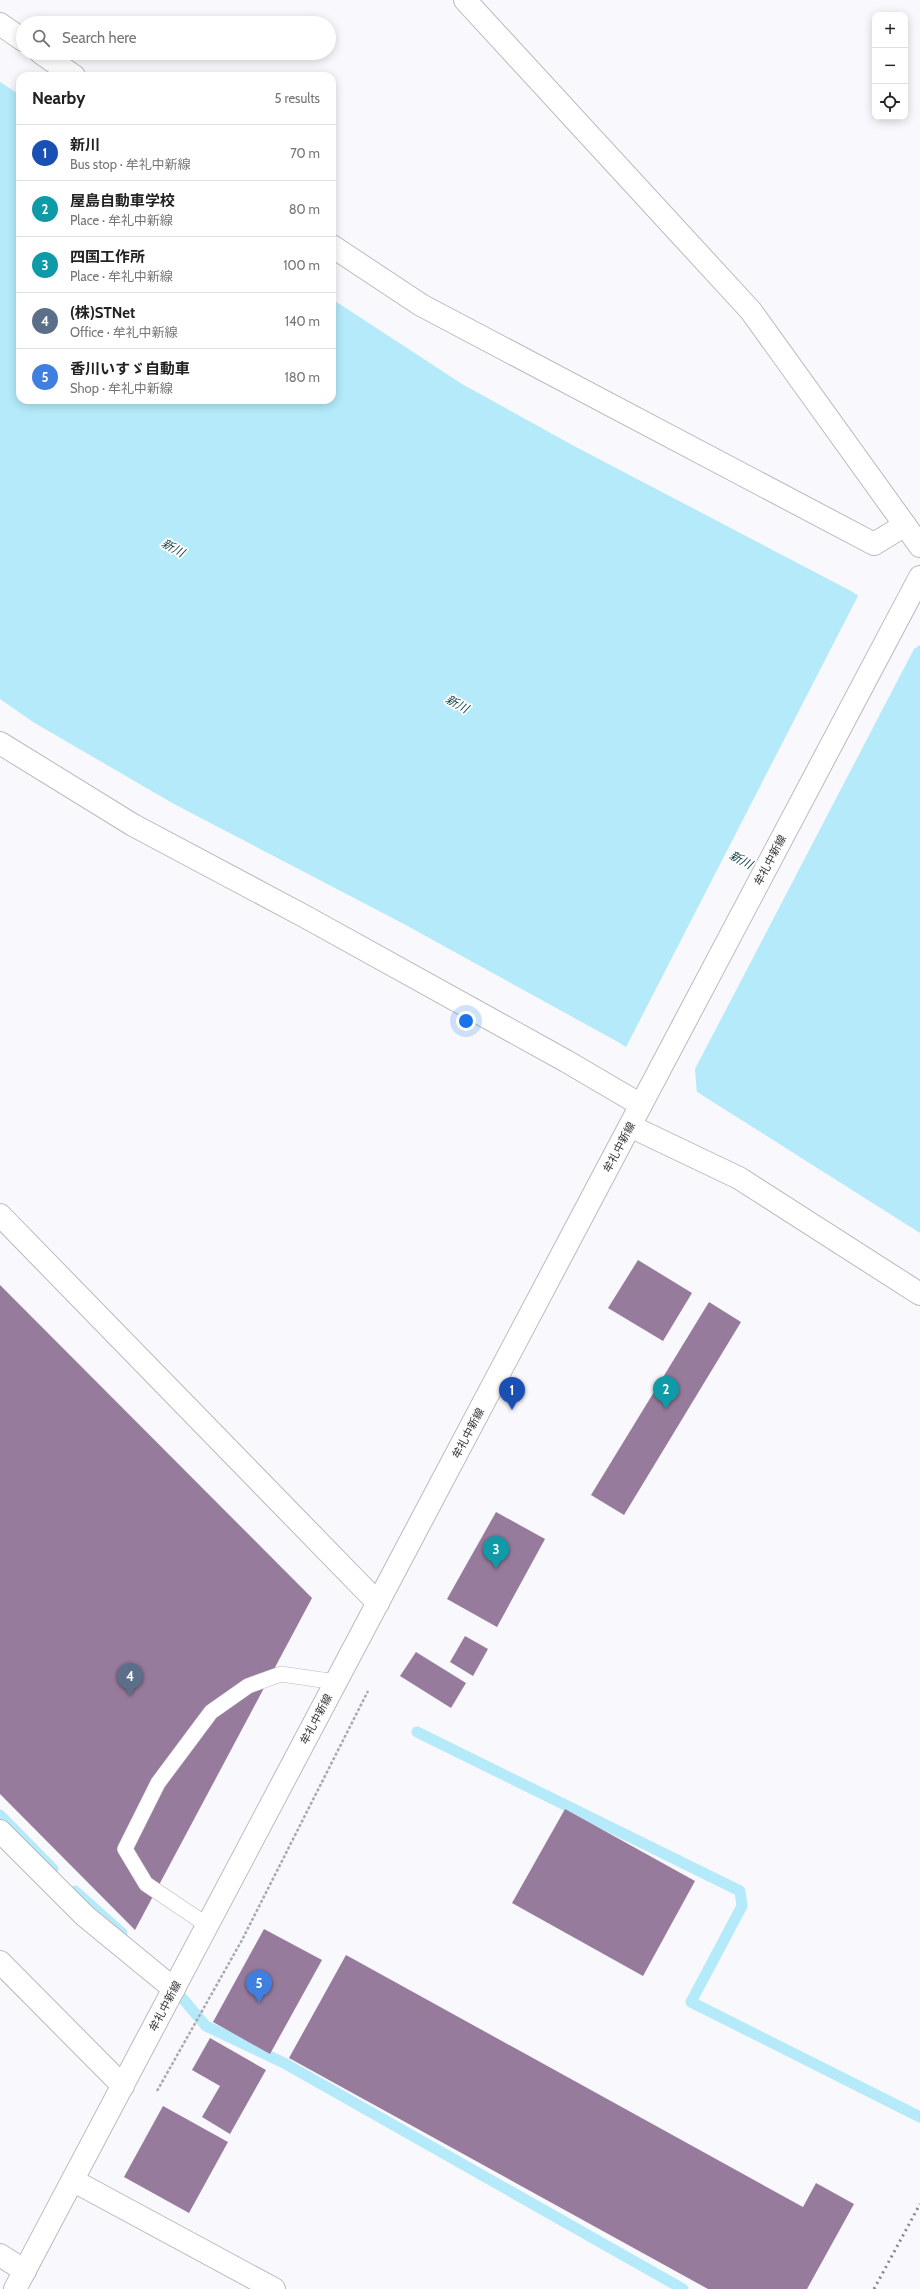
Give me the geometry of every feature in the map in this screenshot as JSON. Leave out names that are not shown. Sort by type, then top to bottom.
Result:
[{"type":"street","points":[[465,0],[751,311],[920,546]]},
{"type":"street","points":[[0,24],[16,35]]},
{"type":"street","points":[[51,60],[68,72]]},
{"type":"street","points":[[336,249],[421,305],[874,544],[905,525]]},
{"type":"street","name":"牟礼中新線","points":[[20,2280],[74,2181],[207,1925],[915,585]]},
{"type":"street","points":[[0,743],[133,825],[311,920],[566,1061],[641,1106]]},
{"type":"street","points":[[630,1126],[739,1178],[920,1294]]},
{"type":"street","points":[[0,1215],[378,1603]]},
{"type":"street","points":[[0,1830],[85,1916],[174,1989]]},
{"type":"street","points":[[0,1962],[123,2086]]},
{"type":"street","points":[[74,2181],[274,2289]]},
{"type":"street","points":[[0,2255],[20,2280]]},
{"type":"lane","points":[[207,1925],[146,1884],[125,1849],[158,1783],[211,1712],[248,1686],[281,1674],[336,1682]]},
{"type":"water","points":[[0,82],[16,92],[16,404],[336,404],[336,302],[462,384],[574,446],[851,591],[920,636],[920,1233],[618,1042],[402,923],[174,804],[33,722],[0,699]]},
{"type":"pier","points":[[859,594],[920,633],[920,645],[914,649],[695,1069],[697,1095],[625,1049]]},
{"type":"building","points":[[638,1260],[692,1293],[663,1341],[608,1308]]},
{"type":"building","points":[[0,1285],[312,1598],[135,1930],[0,1794]]},
{"type":"building","points":[[709,1302],[741,1322],[624,1515],[591,1495]]},
{"type":"building","points":[[496,1512],[545,1539],[497,1627],[447,1599]]},
{"type":"building","points":[[465,1636],[488,1649],[473,1676],[450,1662]]},
{"type":"building","points":[[416,1652],[466,1683],[451,1708],[400,1676]]},
{"type":"building","points":[[565,1809],[695,1881],[643,1976],[512,1903]]},
{"type":"building","points":[[264,1929],[322,1960],[270,2054],[213,2022]]},
{"type":"building","points":[[346,1955],[803,2207],[816,2183],[854,2204],[807,2289],[708,2289],[289,2058]]},
{"type":"building","points":[[210,2038],[266,2070],[230,2134],[202,2117],[220,2086],[192,2070]]},
{"type":"building","points":[[163,2106],[228,2142],[189,2213],[124,2177]]},
{"type":"waterway","points":[[417,1732],[740,1891],[742,1906],[691,2002],[920,2117]]},
{"type":"waterway","points":[[0,1815],[53,1869]]},
{"type":"waterway","points":[[75,1891],[122,1933]]},
{"type":"waterway","points":[[172,1986],[206,2026],[284,2063],[683,2289]]},
{"type":"railway","points":[[874,2289],[920,2204]]},
{"type":"place","name":"屋島自動車学校","points":[[666,1409]]},
{"type":"place","name":"新川","points":[[512,1410]]},
{"type":"place","name":"四国工作所","points":[[496,1569]]},
{"type":"place","name":"(株)STNet","points":[[130,1696]]},
{"type":"place","name":"香川いすゞ自動車","points":[[259,2003]]}]
